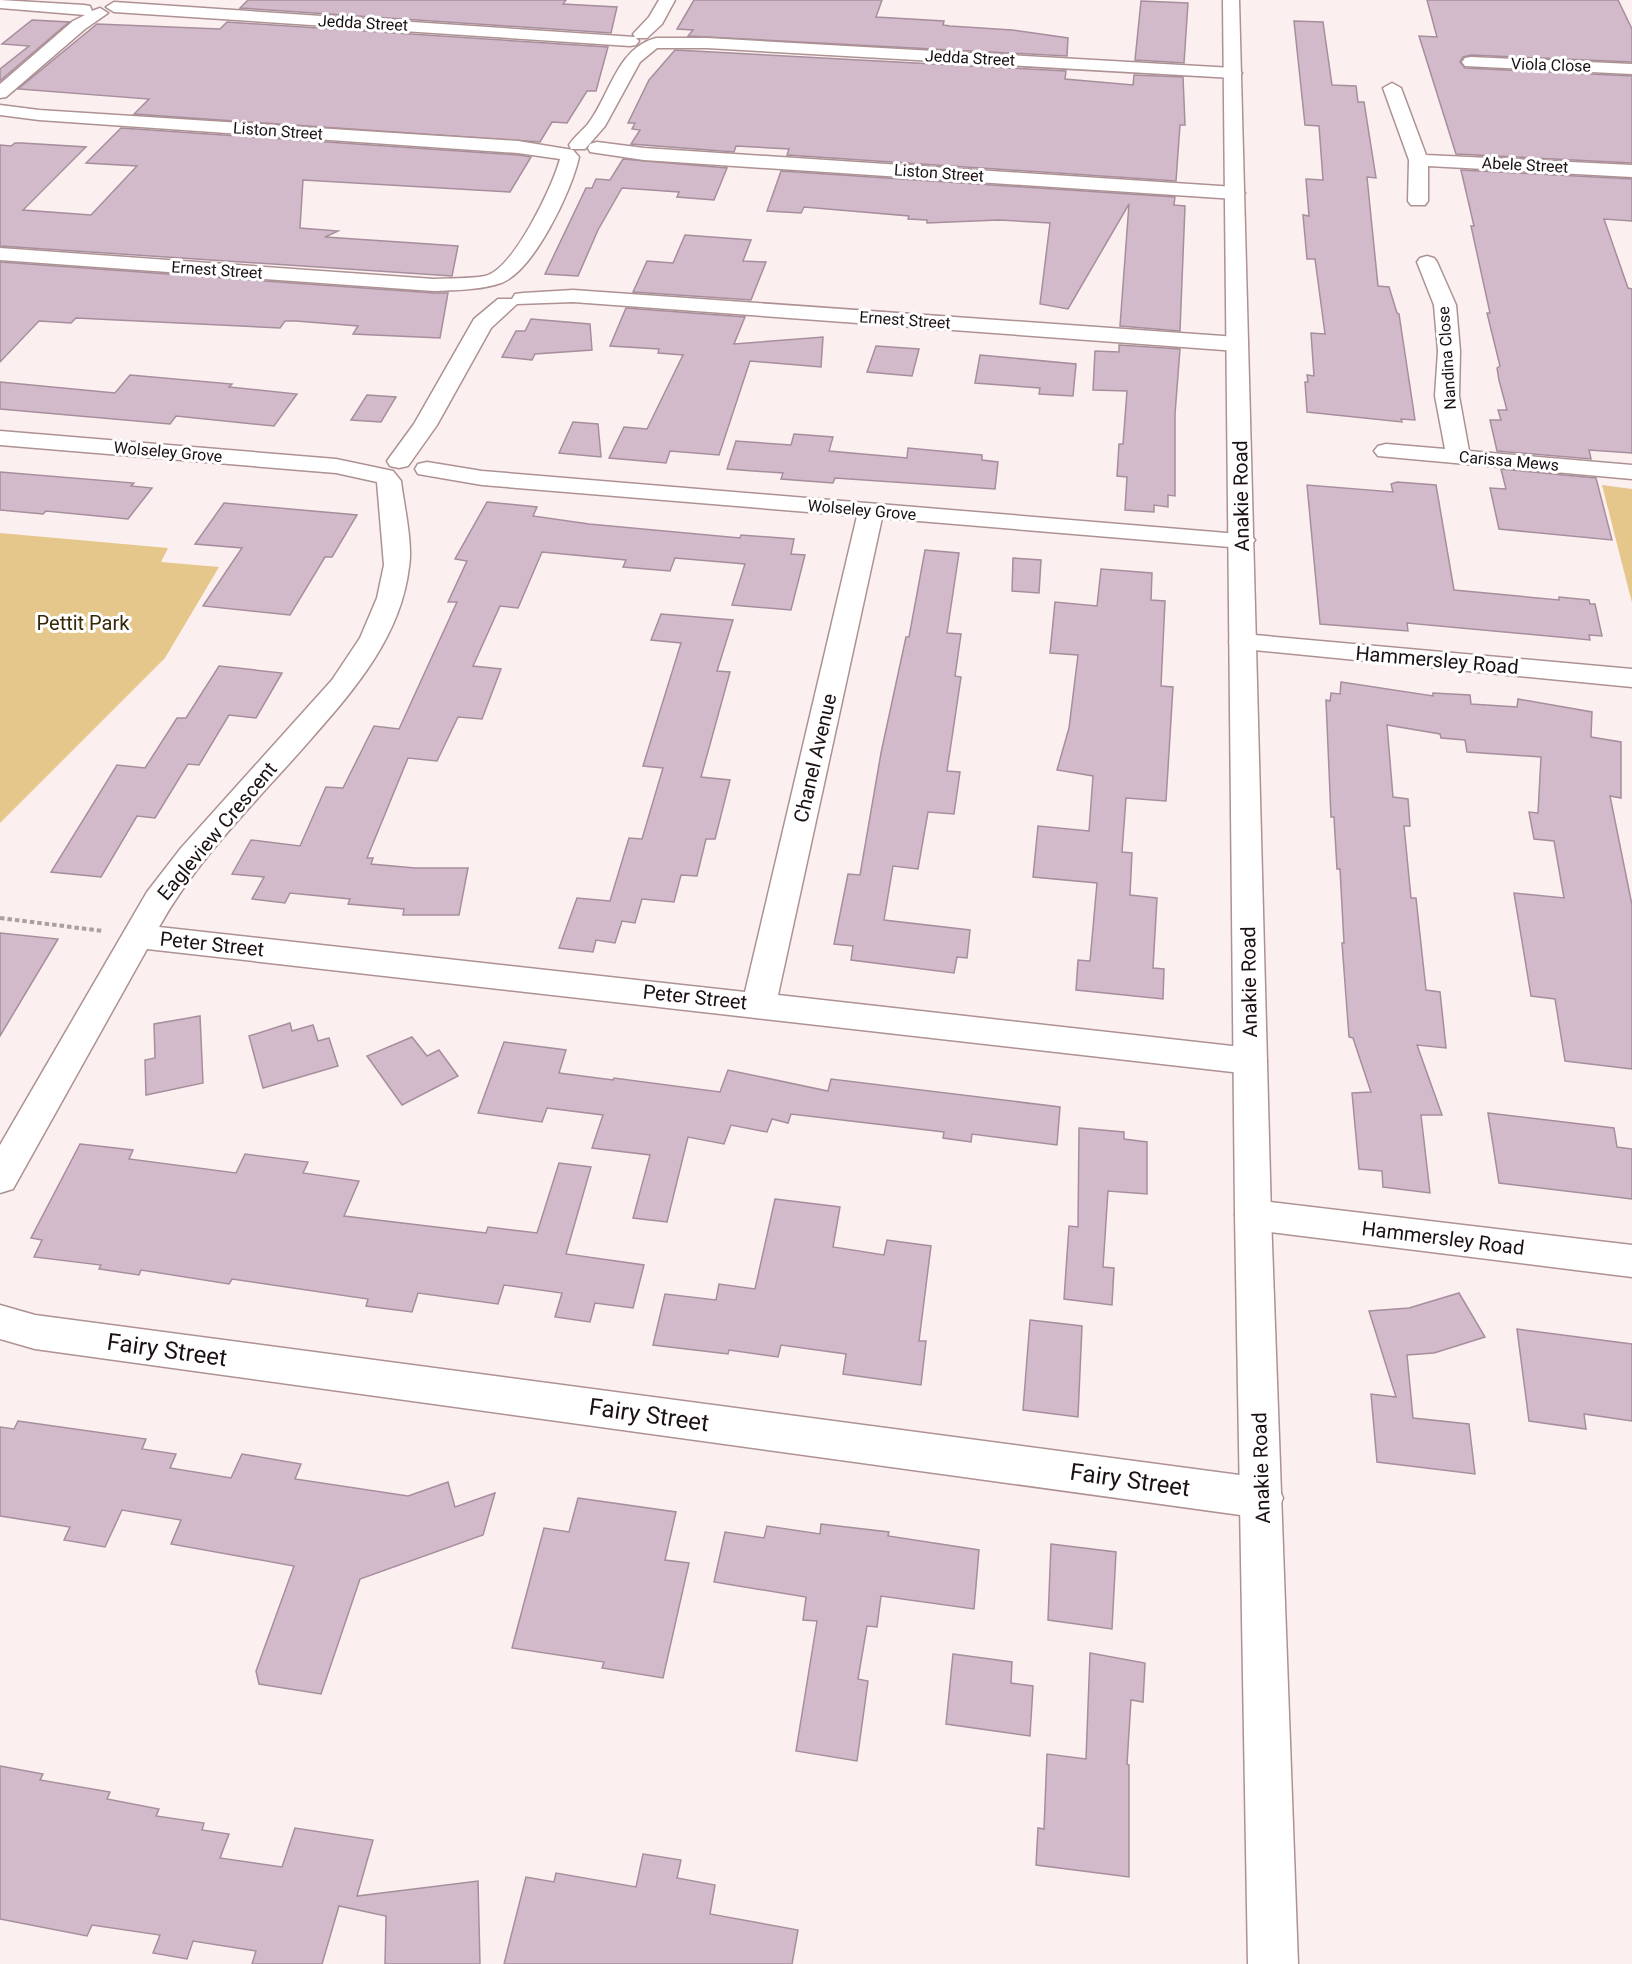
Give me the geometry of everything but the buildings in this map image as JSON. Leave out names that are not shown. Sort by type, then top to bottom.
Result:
[{"type":"street","points":[[482,324],[484,288],[522,258],[565,177],[667,0]]},
{"type":"street","name":"Anakie Road","points":[[1232,0],[1253,1215],[1273,1964]]},
{"type":"street","name":"Jedda Street","points":[[0,3],[1233,73]]},
{"type":"street","points":[[2,94],[100,8]]},
{"type":"street","name":"Viola Close","points":[[1471,62],[1632,69]]},
{"type":"street","points":[[1392,88],[1419,160],[1418,201]]},
{"type":"street","name":"Liston Street","points":[[0,110],[39,116]]},
{"type":"street","name":"Liston Street","points":[[0,116],[39,116],[1235,192]]},
{"type":"street","name":"Abele Street","points":[[1419,160],[1632,171]]},
{"type":"street","name":"Ernest Street","points":[[0,254],[484,288]]},
{"type":"street","points":[[520,292],[522,258]]},
{"type":"street","name":"Nandina Close","points":[[1427,262],[1446,305],[1449,351],[1447,396],[1458,456]]},
{"type":"street","points":[[484,288],[520,292]]},
{"type":"street","points":[[484,288],[520,292]]},
{"type":"street","name":"Ernest Street","points":[[520,292],[1237,344]]},
{"type":"street","name":"Eagleview Crescent","points":[[0,1178],[140,936],[158,900],[192,855],[342,686],[374,638],[390,598],[397,565],[393,516],[406,472],[425,425],[482,324],[520,292]]},
{"type":"street","name":"Wolseley Grove","points":[[0,438],[1242,540]]},
{"type":"street","name":"Carissa Mews","points":[[1386,451],[1632,472]]},
{"type":"street","name":"Chanel Avenue","points":[[759,1004],[872,511]]},
{"type":"street","name":"Hammersley Road","points":[[1243,642],[1632,678]]},
{"type":"street","name":"Peter Street","points":[[140,936],[1250,1061]]},
{"type":"street","name":"Hammersley Road","points":[[1253,1215],[1632,1262]]},
{"type":"street","name":"Fairy Street","points":[[12,1329],[1262,1498]]},
{"type":"path","points":[[0,918],[140,936]]},
{"type":"green space","points":[[1602,485],[1632,489],[1632,603]]},
{"type":"green space","name":"Pettit Park","points":[[0,533],[168,548],[161,562],[219,567],[165,658],[0,823]]}]
